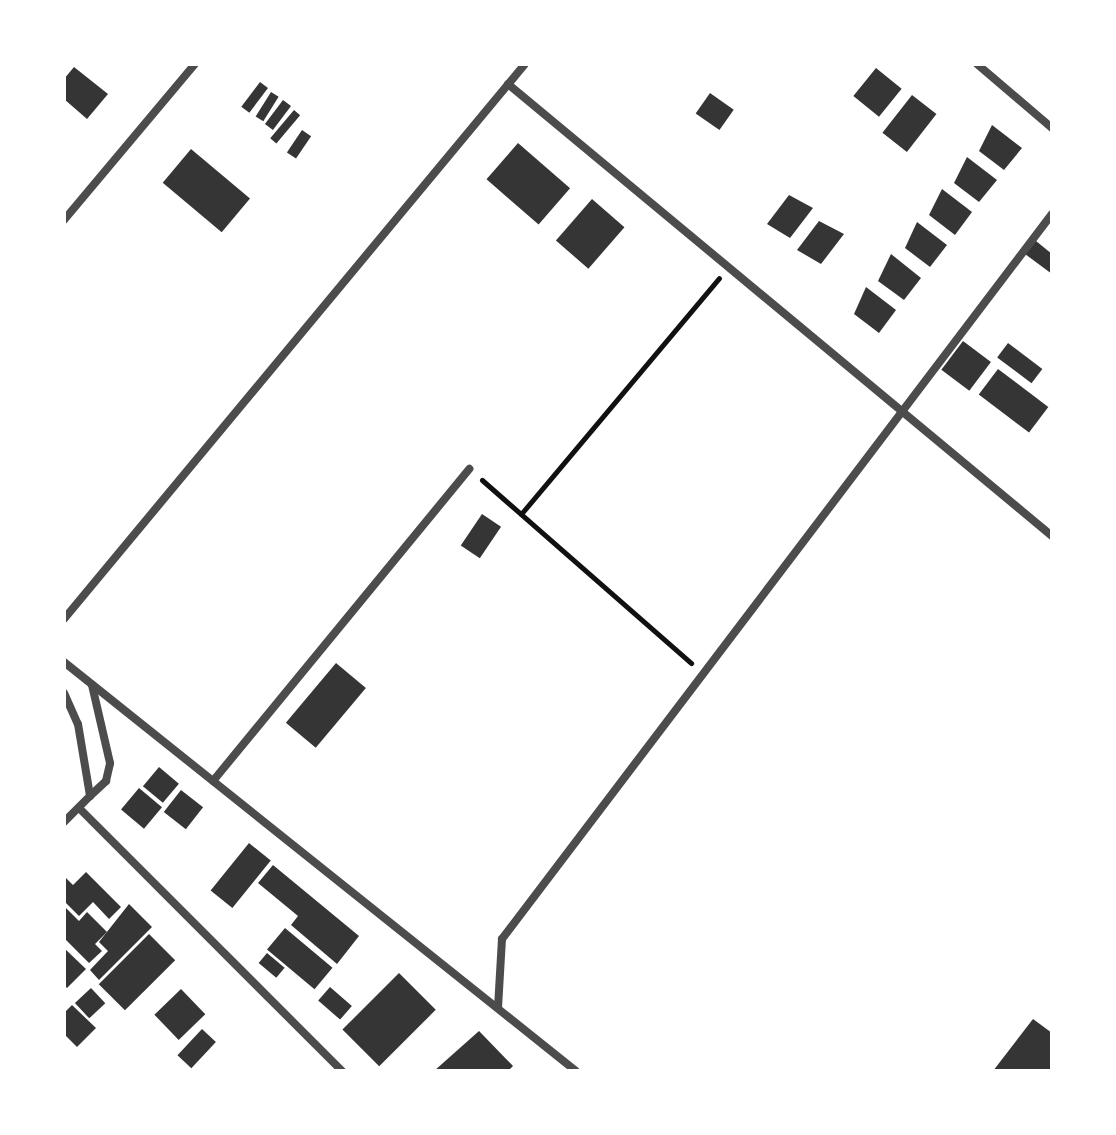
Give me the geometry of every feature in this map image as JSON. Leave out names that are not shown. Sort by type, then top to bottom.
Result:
[{"type":"street","points":[[64,220],[195,64]]},
{"type":"street","points":[[64,619],[525,64]]},
{"type":"street","points":[[977,64],[1052,128]]},
{"type":"street","points":[[508,84],[898,413],[1052,536]]},
{"type":"street","points":[[498,1008],[502,939],[898,413],[1052,214]]},
{"type":"street","points":[[213,781],[469,469]]},
{"type":"street","points":[[64,662],[498,1008],[570,1069]]},
{"type":"street","points":[[64,822],[106,781],[110,763],[92,685]]},
{"type":"street","points":[[64,693],[78,724],[90,796]]},
{"type":"street","points":[[79,808],[342,1071]]},
{"type":"path","points":[[521,514],[727,269]]},
{"type":"path","points":[[469,469],[702,673]]},
{"type":"building","points":[[74,67],[108,94],[87,119],[64,99],[64,79]]},
{"type":"building","points":[[876,68],[902,89],[879,117],[853,96]]},
{"type":"building","points":[[260,82],[268,88],[249,113],[241,107]]},
{"type":"building","points":[[271,92],[279,97],[263,121],[256,117]]},
{"type":"building","points":[[710,93],[734,110],[719,130],[696,113]]},
{"type":"building","points":[[912,95],[936,114],[907,152],[882,133]]},
{"type":"building","points":[[283,100],[291,106],[273,130],[265,124]]},
{"type":"building","points":[[294,110],[300,115],[276,143],[270,138]]},
{"type":"building","points":[[992,125],[1022,148],[1004,170],[979,151]]},
{"type":"building","points":[[302,130],[311,136],[296,159],[287,152]]},
{"type":"building","points":[[518,143],[570,188],[539,224],[487,179]]},
{"type":"building","points":[[191,149],[250,198],[222,232],[163,183]]},
{"type":"building","points":[[967,157],[997,180],[979,202],[954,183]]},
{"type":"building","points":[[942,189],[972,212],[955,235],[929,215]]},
{"type":"building","points":[[789,195],[813,208],[790,238],[767,224]]},
{"type":"building","points":[[592,199],[624,227],[588,269],[556,241]]},
{"type":"building","points":[[819,221],[844,234],[821,264],[797,250]]},
{"type":"building","points":[[917,222],[947,245],[930,267],[905,248]]},
{"type":"building","points":[[1036,241],[1052,254],[1052,274],[1025,254]]},
{"type":"building","points":[[891,254],[921,278],[904,300],[878,281]]},
{"type":"building","points":[[866,287],[896,310],[879,333],[854,314]]},
{"type":"building","points":[[963,341],[991,362],[969,391],[941,370]]},
{"type":"building","points":[[1008,343],[1042,369],[1032,383],[997,357]]},
{"type":"building","points":[[998,369],[1048,407],[1029,432],[979,395]]},
{"type":"building","points":[[482,514],[501,527],[480,558],[461,546]]},
{"type":"building","points":[[336,663],[366,688],[316,748],[286,723]]},
{"type":"building","points":[[159,767],[179,784],[163,803],[143,786]]},
{"type":"building","points":[[139,788],[162,807],[144,829],[121,809]]},
{"type":"building","points":[[181,790],[203,807],[186,829],[164,812]]},
{"type":"building","points":[[249,843],[271,861],[232,908],[211,890]]},
{"type":"building","points":[[273,865],[359,936],[337,964],[291,925],[298,916],[258,883]]},
{"type":"building","points":[[86,872],[121,907],[109,919],[93,902],[79,916],[64,901],[64,876],[73,885]]},
{"type":"building","points":[[129,904],[152,927],[99,980],[90,970],[108,951],[99,942]]},
{"type":"building","points":[[64,906],[79,921],[87,912],[107,932],[95,944],[102,951],[89,963],[64,938]]},
{"type":"building","points":[[285,928],[332,968],[314,989],[267,949]]},
{"type":"building","points":[[149,934],[175,960],[125,1010],[99,984]]},
{"type":"building","points":[[64,948],[86,969],[67,988],[64,985]]},
{"type":"building","points":[[267,953],[285,968],[276,978],[259,963]]},
{"type":"building","points":[[399,973],[436,1010],[379,1066],[342,1030]]},
{"type":"building","points":[[330,987],[352,1006],[340,1020],[318,1001]]},
{"type":"building","points":[[91,988],[105,1003],[89,1018],[75,1003]]},
{"type":"building","points":[[181,989],[205,1014],[179,1040],[154,1015]]},
{"type":"building","points":[[72,1005],[96,1028],[77,1047],[64,1034],[64,1013]]},
{"type":"building","points":[[1033,1019],[1052,1033],[1052,1071],[993,1071]]},
{"type":"building","points":[[202,1029],[216,1042],[191,1068],[177,1055]]},
{"type":"building","points":[[479,1031],[513,1066],[508,1071],[434,1071]]}]
